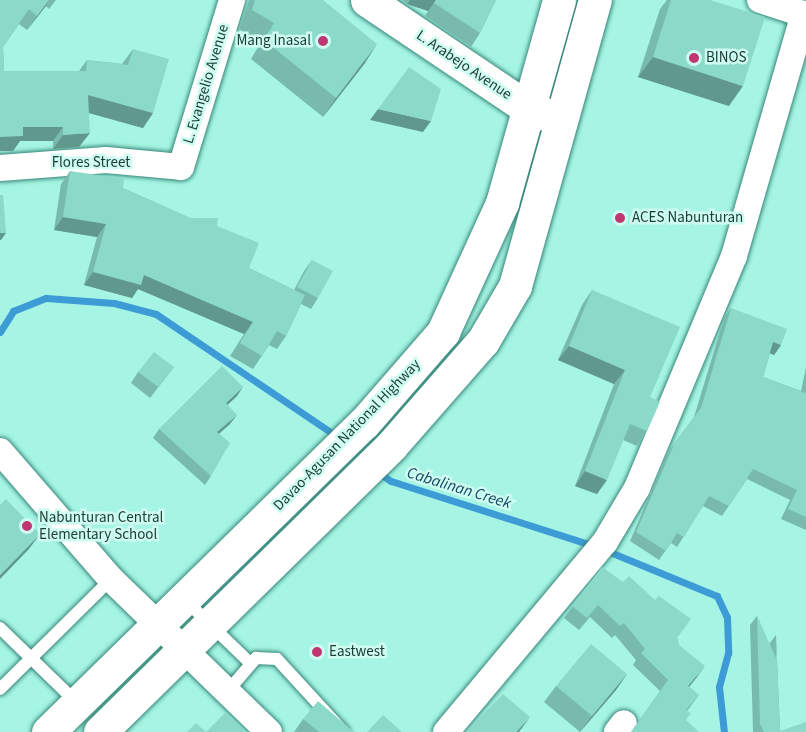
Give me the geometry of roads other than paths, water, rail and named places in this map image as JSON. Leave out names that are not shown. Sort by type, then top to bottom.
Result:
[{"type":"main road","name":"L. Arabejo Avenue","points":[[367,0],[531,110],[565,120]]},
{"type":"main road","name":"Davao-Agusan National Highway","points":[[48,732],[364,423],[443,332],[474,274],[531,110],[559,0]]},
{"type":"main road","points":[[100,732],[326,508],[391,447],[483,341],[515,286],[565,120],[595,0]]},
{"type":"street","name":"L. Evangelio Avenue","points":[[181,167],[232,0]]},
{"type":"street","points":[[446,732],[605,542],[638,488],[712,320],[805,15],[760,0]]},
{"type":"street","name":"Flores Street","points":[[0,168],[106,160],[181,167]]},
{"type":"street","points":[[0,451],[111,579],[182,651],[269,732]]},
{"type":"lane","points":[[0,689],[111,579]]},
{"type":"lane","points":[[184,598],[208,625],[250,663]]},
{"type":"lane","points":[[0,628],[77,703]]},
{"type":"lane","points":[[227,692],[250,663],[277,659],[344,732]]},
{"type":"waterway","name":"Cabalinan Creek","points":[[0,332],[13,311],[46,298],[114,303],[156,314],[336,436]]},
{"type":"waterway","name":"Cabalinan Creek","points":[[376,471],[391,481],[595,546]]},
{"type":"waterway","name":"Cabalinan Creek","points":[[605,550],[717,596],[727,617],[728,653],[719,687],[724,732]]},
{"type":"place","name":"Mang Inasal","points":[[323,41]]},
{"type":"place","name":"BINOS","points":[[694,58]]},
{"type":"place","name":"ACES Nabunturan","points":[[620,218]]},
{"type":"place","name":"Nabunturan Central Elementary School","points":[[27,526]]},
{"type":"place","name":"Eastwest","points":[[317,652]]}]
